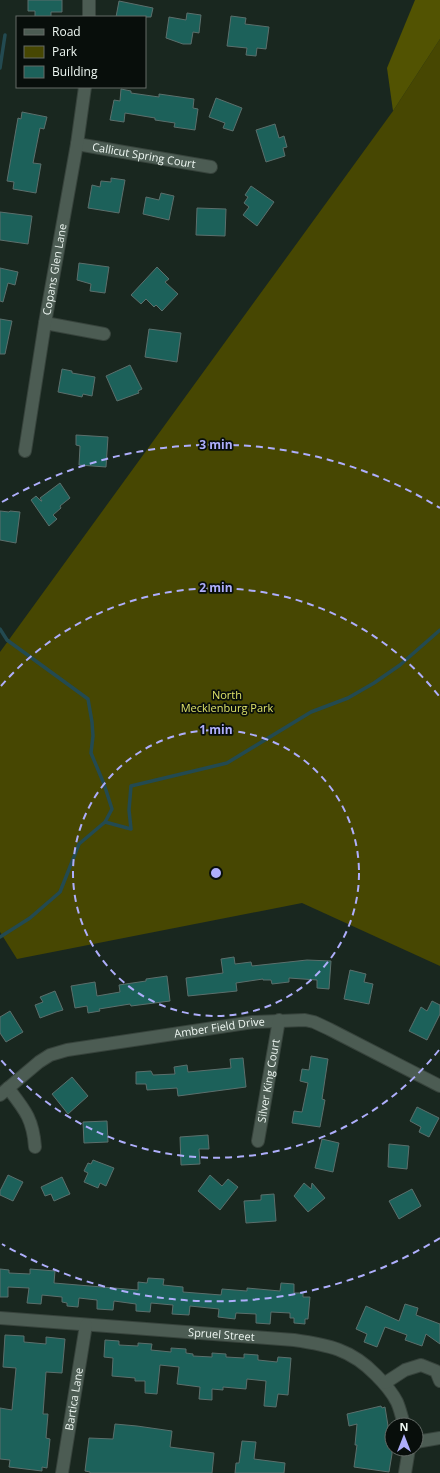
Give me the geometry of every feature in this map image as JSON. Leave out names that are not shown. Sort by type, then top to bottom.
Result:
[{"type":"street","points":[[88,16],[89,0]]},
{"type":"street","name":"Copans Glen Lane","points":[[25,451],[45,323],[77,144],[85,88]]},
{"type":"street","name":"Callicut Spring Court","points":[[77,144],[211,167]]},
{"type":"street","points":[[45,323],[104,334]]},
{"type":"street","name":"Amber Field Drive","points":[[4,1092],[39,1062],[50,1055],[67,1050],[253,1022],[279,1020],[305,1020],[314,1022],[440,1086]]},
{"type":"street","name":"Silver King Court","points":[[258,1140],[279,1020]]},
{"type":"street","points":[[4,1092],[28,1115],[32,1126],[35,1147]]},
{"type":"street","name":"Spruel Street","points":[[0,1318],[294,1340],[323,1345],[347,1353],[366,1365],[385,1383],[397,1402],[402,1417]]},
{"type":"street","name":"Bartica Lane","points":[[62,1473],[86,1325]]},
{"type":"street","points":[[385,1383],[405,1370],[421,1365],[436,1371],[440,1381]]},
{"type":"street","points":[[424,1441],[440,1438]]},
{"type":"street","points":[[405,1473],[407,1457]]},
{"type":"green space","name":"North Mecklenburg Park","points":[[440,39],[440,966],[302,903],[17,959],[0,932],[0,652],[393,111]]},
{"type":"shaded area","points":[[415,0],[440,0],[440,39],[393,111],[387,68]]},
{"type":"building","points":[[28,0],[62,0],[62,12],[51,12],[51,16],[35,16],[35,11],[28,11]]},
{"type":"building","points":[[119,1],[153,8],[151,17],[116,16]]},
{"type":"building","points":[[187,13],[201,15],[199,33],[193,32],[191,44],[183,44],[166,38],[169,17],[186,20]]},
{"type":"building","points":[[231,16],[246,18],[245,24],[269,27],[266,49],[257,48],[256,56],[246,55],[247,48],[227,46]]},
{"type":"building","points":[[121,89],[131,91],[131,93],[159,97],[159,94],[194,99],[193,108],[198,109],[195,130],[174,127],[175,123],[155,120],[155,118],[125,113],[124,122],[110,120],[114,100],[120,101]]},
{"type":"building","points":[[216,98],[242,108],[233,131],[223,128],[225,123],[209,117]]},
{"type":"building","points":[[22,112],[47,117],[44,129],[40,128],[33,163],[41,164],[36,193],[13,189],[14,182],[7,181],[18,118],[21,119]]},
{"type":"building","points":[[275,124],[279,138],[284,136],[287,147],[283,148],[285,156],[266,162],[256,130]]},
{"type":"building","points":[[111,178],[125,180],[119,213],[88,208],[92,185],[100,187],[101,181],[111,182]]},
{"type":"building","points":[[251,186],[274,202],[257,226],[243,215],[249,207],[244,203],[248,197],[245,195]]},
{"type":"building","points":[[161,193],[174,196],[169,220],[143,214],[146,197],[159,200]]},
{"type":"building","points":[[197,208],[226,209],[225,236],[196,235]]},
{"type":"building","points":[[0,212],[32,216],[28,244],[0,240]]},
{"type":"building","points":[[79,263],[109,267],[105,293],[90,291],[91,284],[77,280]]},
{"type":"building","points":[[157,267],[169,279],[165,282],[178,294],[162,311],[156,305],[154,307],[146,299],[141,304],[131,295]]},
{"type":"building","points":[[0,268],[18,272],[15,285],[8,283],[3,302],[0,301]]},
{"type":"building","points":[[0,319],[12,321],[5,354],[0,354]]},
{"type":"building","points":[[149,329],[181,333],[177,362],[145,357]]},
{"type":"building","points":[[130,365],[142,389],[138,391],[139,393],[117,401],[106,376]]},
{"type":"building","points":[[62,369],[72,371],[72,373],[95,377],[92,396],[83,394],[82,397],[58,392]]},
{"type":"building","points":[[76,435],[108,437],[106,467],[79,465],[80,446],[76,445]]},
{"type":"building","points":[[60,483],[70,498],[60,506],[61,508],[53,515],[57,519],[49,526],[31,500],[36,496],[42,501],[40,498]]},
{"type":"building","points":[[0,511],[20,512],[16,543],[0,540]]},
{"type":"building","points":[[234,957],[235,964],[251,962],[252,966],[307,960],[331,961],[329,989],[317,988],[317,980],[289,978],[289,982],[272,984],[271,980],[263,979],[236,983],[237,991],[188,996],[186,978],[223,973],[221,959]]},
{"type":"building","points":[[350,970],[366,974],[364,982],[373,984],[369,1004],[344,999]]},
{"type":"building","points":[[167,976],[170,1001],[131,1006],[130,1004],[99,1009],[100,1011],[88,1013],[87,1006],[75,1008],[71,986],[95,982],[97,996],[120,992],[119,985]]},
{"type":"building","points":[[55,991],[63,1010],[40,1018],[35,1005],[43,1002],[40,997]]},
{"type":"building","points":[[432,1001],[440,1005],[440,1014],[427,1040],[409,1031],[421,1007],[427,1011]]},
{"type":"building","points":[[10,1011],[23,1032],[6,1042],[0,1033],[0,1017]]},
{"type":"building","points":[[311,1056],[328,1059],[322,1099],[325,1100],[320,1127],[292,1123],[294,1111],[302,1112],[308,1083],[300,1081],[302,1069],[309,1070]]},
{"type":"building","points":[[243,1058],[246,1087],[178,1096],[177,1088],[147,1090],[146,1084],[136,1084],[136,1072],[151,1071],[153,1075],[175,1074],[174,1067],[187,1065],[188,1072],[231,1068],[230,1059]]},
{"type":"building","points":[[72,1077],[88,1096],[68,1114],[52,1094]]},
{"type":"building","points":[[417,1107],[439,1118],[429,1137],[419,1132],[421,1127],[410,1121]]},
{"type":"building","points":[[107,1121],[108,1142],[84,1143],[83,1122]]},
{"type":"building","points":[[208,1135],[209,1149],[199,1149],[200,1164],[181,1165],[180,1137]]},
{"type":"building","points":[[322,1139],[339,1143],[333,1172],[315,1168]]},
{"type":"building","points":[[389,1144],[409,1146],[407,1169],[388,1167]]},
{"type":"building","points":[[93,1160],[114,1168],[106,1186],[100,1183],[98,1188],[84,1182],[88,1173],[84,1171],[88,1163],[91,1164]]},
{"type":"building","points":[[8,1175],[23,1182],[13,1201],[0,1195],[0,1191]]},
{"type":"building","points":[[210,1175],[222,1186],[228,1179],[238,1187],[220,1210],[198,1191]]},
{"type":"building","points":[[62,1177],[70,1194],[54,1201],[51,1194],[45,1196],[41,1187]]},
{"type":"building","points":[[304,1183],[311,1189],[312,1183],[325,1198],[308,1212],[294,1196]]},
{"type":"building","points":[[412,1189],[421,1206],[399,1219],[389,1201]]},
{"type":"building","points":[[274,1194],[276,1221],[246,1223],[244,1201],[261,1200],[261,1195]]},
{"type":"building","points":[[0,1269],[9,1270],[9,1273],[30,1274],[30,1269],[55,1271],[54,1283],[138,1290],[138,1282],[147,1283],[148,1278],[164,1279],[163,1285],[183,1287],[183,1292],[221,1295],[222,1289],[247,1291],[247,1288],[280,1291],[281,1283],[294,1284],[294,1293],[303,1293],[303,1297],[310,1297],[308,1319],[305,1319],[305,1324],[294,1323],[294,1318],[290,1318],[290,1313],[271,1312],[270,1324],[256,1323],[256,1314],[236,1313],[235,1319],[218,1317],[219,1309],[190,1306],[189,1315],[172,1314],[173,1305],[151,1303],[150,1312],[136,1311],[136,1304],[114,1301],[113,1310],[97,1309],[97,1300],[79,1298],[78,1307],[67,1306],[67,1303],[62,1302],[62,1297],[42,1295],[41,1304],[27,1303],[29,1288],[8,1287],[8,1297],[0,1297]]},
{"type":"building","points":[[405,1304],[418,1308],[416,1315],[440,1324],[440,1344],[426,1334],[422,1346],[405,1340],[407,1335],[385,1327],[377,1347],[364,1342],[367,1334],[356,1329],[366,1306],[399,1321]]},
{"type":"building","points":[[5,1335],[24,1336],[24,1342],[46,1344],[46,1337],[65,1339],[62,1373],[46,1372],[43,1414],[48,1414],[46,1438],[50,1439],[47,1468],[42,1467],[42,1471],[9,1467],[10,1460],[0,1459],[0,1408],[12,1410],[16,1368],[3,1367]]},
{"type":"building","points":[[105,1340],[119,1341],[119,1345],[138,1346],[138,1343],[152,1344],[151,1350],[171,1352],[171,1348],[186,1349],[186,1353],[193,1354],[193,1356],[212,1357],[212,1353],[226,1354],[226,1357],[244,1358],[244,1354],[258,1355],[258,1360],[277,1362],[278,1357],[291,1358],[288,1395],[278,1394],[276,1407],[264,1406],[266,1381],[247,1379],[246,1389],[223,1387],[223,1390],[212,1389],[212,1400],[199,1399],[200,1387],[177,1384],[179,1367],[160,1365],[157,1394],[145,1393],[145,1381],[135,1381],[135,1378],[112,1376],[113,1358],[104,1357]]},
{"type":"building","points":[[381,1406],[382,1408],[385,1407],[387,1417],[384,1417],[384,1457],[392,1457],[389,1472],[354,1467],[357,1445],[355,1445],[357,1424],[349,1426],[347,1414]]},
{"type":"building","points":[[115,1424],[172,1431],[170,1447],[214,1453],[212,1473],[90,1473],[85,1471],[89,1438],[113,1439]]},
{"type":"building","points":[[242,1441],[256,1442],[254,1459],[285,1463],[284,1473],[235,1473],[236,1463],[239,1463]]},
{"type":"waterway","points":[[0,68],[5,35]]},
{"type":"waterway","points":[[0,629],[7,640],[88,699],[93,736],[91,753],[104,784],[112,809],[105,822],[79,844],[60,892],[30,918],[0,937]]},
{"type":"waterway","points":[[105,822],[131,829],[129,810],[131,786],[227,763],[311,712],[348,698],[374,683],[400,665],[440,630]]}]
